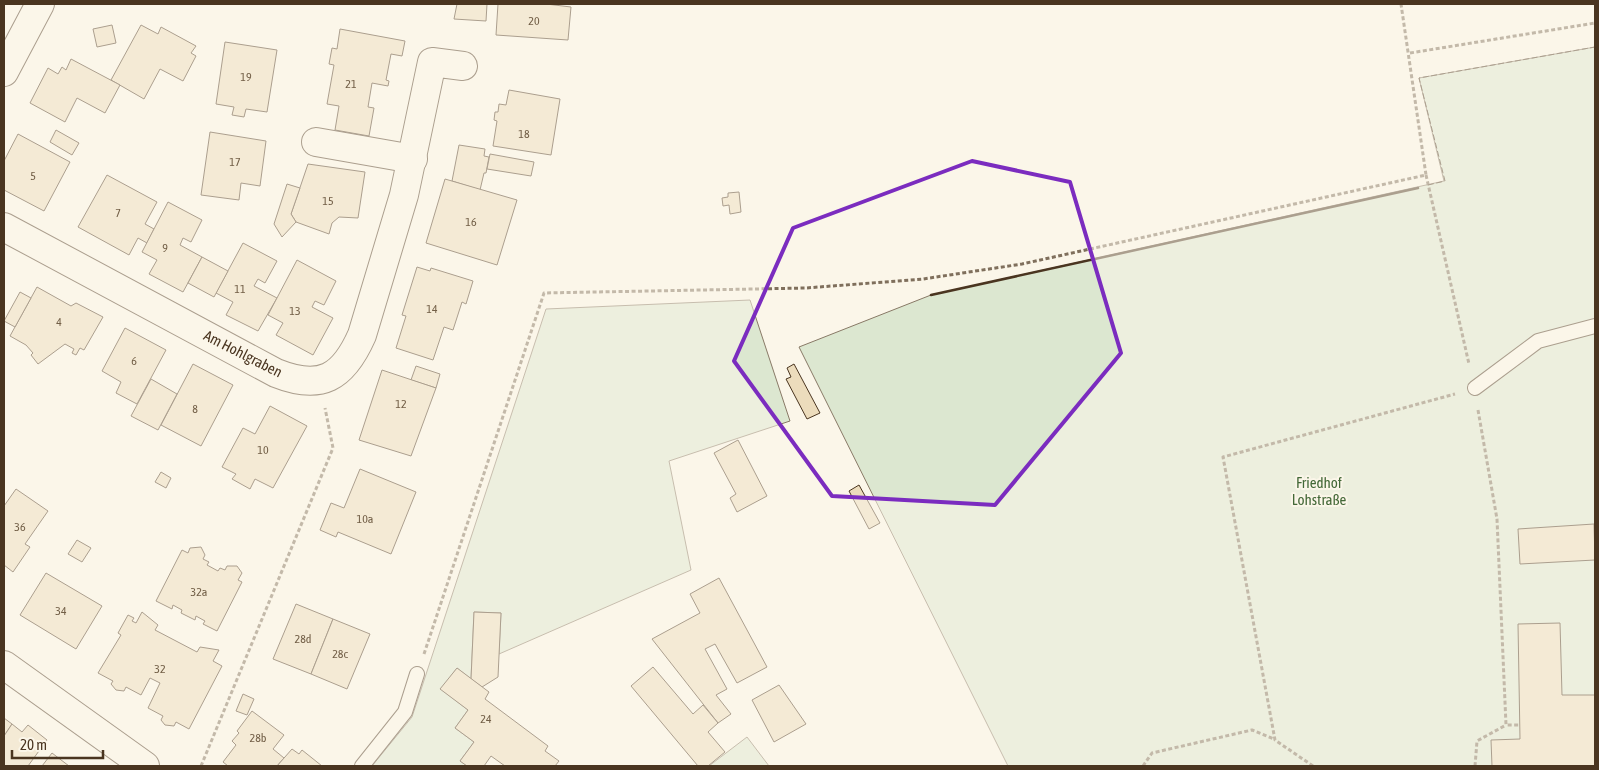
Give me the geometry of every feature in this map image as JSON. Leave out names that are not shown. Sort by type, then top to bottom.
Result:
[{"type":"street","points":[[4,72],[10,45],[40,4]]},
{"type":"street","name":"Am Hohlgraben","points":[[4,227],[276,373],[295,380],[308,382],[319,380],[343,367],[355,350],[362,335],[413,159],[432,62],[463,66]]},
{"type":"street","points":[[316,142],[413,159]]},
{"type":"street","points":[[4,665],[145,766]]},
{"type":"lane","points":[[1475,388],[1538,341],[1595,326]]},
{"type":"lane","points":[[362,766],[405,712],[418,674]]},
{"type":"path","points":[[1400,4],[1410,54],[1426,175],[1475,388],[1497,519],[1506,725]]},
{"type":"path","points":[[1410,54],[1595,23]]},
{"type":"path","points":[[418,674],[544,293],[806,288],[923,279],[1022,264],[1426,175]]},
{"type":"path","points":[[201,766],[333,448],[319,380]]},
{"type":"path","points":[[1275,740],[1224,457],[1475,388]]},
{"type":"path","points":[[1475,766],[1477,741],[1506,725],[1519,725]]},
{"type":"path","points":[[1143,766],[1152,753],[1252,730],[1275,740],[1313,766]]},
{"type":"highlighted area","points":[[972,161],[1070,182],[1121,353],[995,505],[832,496],[734,361],[793,228]]},
{"type":"green space","name":"Friedhof Lohstraße","points":[[1595,47],[1595,766],[1008,766],[799,347],[931,295],[1444,181],[1419,78]]},
{"type":"green space","points":[[750,300],[790,421],[669,461],[691,570],[499,654],[501,613],[474,612],[471,679],[457,668],[441,689],[468,710],[455,728],[474,742],[460,761],[467,766],[372,766],[412,717],[546,309]]},
{"type":"green space","points":[[747,737],[769,766],[709,766]]},
{"type":"building","points":[[457,4],[487,4],[486,21],[454,19]]},
{"type":"building","points":[[498,4],[546,4],[571,7],[568,40],[496,35]]},
{"type":"building","points":[[112,25],[116,43],[97,47],[93,29]]},
{"type":"building","points":[[141,25],[158,34],[161,27],[196,46],[191,53],[196,56],[183,81],[160,69],[144,99],[111,80]]},
{"type":"building","points":[[340,29],[405,41],[402,56],[391,54],[386,80],[389,81],[388,86],[372,83],[368,107],[374,108],[369,136],[335,130],[339,106],[327,104],[334,65],[329,64],[332,48],[337,49]]},
{"type":"building","points":[[225,42],[277,50],[267,112],[246,109],[244,117],[232,115],[234,107],[216,104]]},
{"type":"building","points":[[71,59],[120,85],[105,113],[77,98],[65,122],[30,103],[48,68],[58,74],[62,67],[66,70]]},
{"type":"building","points":[[509,90],[560,99],[551,155],[493,146],[497,121],[494,120],[495,112],[498,112],[499,104],[506,105]]},
{"type":"building","points":[[56,130],[79,143],[72,155],[50,142]]},
{"type":"building","points":[[210,132],[266,141],[260,186],[241,183],[239,200],[201,195]]},
{"type":"building","points":[[18,134],[70,162],[44,211],[4,190],[4,161]]},
{"type":"building","points":[[459,145],[485,149],[484,156],[489,157],[480,190],[452,181]]},
{"type":"building","points":[[490,154],[534,162],[531,176],[487,169]]},
{"type":"building","points":[[308,164],[365,172],[358,218],[339,217],[332,223],[329,234],[296,222],[291,214]]},
{"type":"building","points":[[107,175],[157,202],[145,224],[154,229],[147,243],[138,238],[129,255],[78,227]]},
{"type":"building","points":[[445,179],[517,200],[497,265],[426,243]]},
{"type":"building","points":[[287,184],[300,188],[291,214],[296,222],[282,237],[274,224]]},
{"type":"building","points":[[739,192],[741,212],[730,214],[729,205],[723,206],[722,198],[728,197],[728,193]]},
{"type":"building","points":[[168,202],[202,220],[191,242],[183,238],[180,245],[202,257],[183,292],[149,274],[157,260],[142,252]]},
{"type":"building","points":[[243,243],[277,261],[265,283],[258,279],[254,286],[277,298],[258,331],[226,315],[233,302],[216,293]]},
{"type":"building","points":[[202,257],[228,271],[214,297],[188,283]]},
{"type":"building","points":[[297,260],[336,281],[324,305],[315,301],[312,307],[333,318],[313,355],[276,335],[283,323],[268,315]]},
{"type":"building","points":[[417,267],[430,271],[431,268],[473,281],[466,304],[462,302],[453,330],[444,327],[433,360],[396,348],[406,316],[402,315]]},
{"type":"building","points":[[37,287],[71,306],[76,303],[103,317],[84,350],[80,348],[76,355],[72,353],[74,349],[65,344],[38,364],[31,355],[33,353],[26,345],[10,336]]},
{"type":"building","points":[[20,292],[31,298],[15,327],[4,321]]},
{"type":"building","points":[[125,328],[166,350],[137,404],[116,393],[121,382],[102,371]]},
{"type":"building","points":[[193,364],[233,385],[201,446],[161,425]]},
{"type":"building","points":[[794,364],[820,413],[807,419],[786,379],[791,377],[787,368]]},
{"type":"building","points":[[416,366],[440,374],[436,388],[411,380]]},
{"type":"building","points":[[382,370],[436,388],[411,456],[359,440]]},
{"type":"building","points":[[151,379],[177,394],[158,430],[131,416]]},
{"type":"building","points":[[270,406],[307,426],[273,488],[255,479],[250,489],[232,479],[236,474],[222,467],[243,428],[255,434]]},
{"type":"building","points":[[738,440],[767,496],[737,512],[730,498],[736,494],[714,453]]},
{"type":"building","points":[[360,469],[416,492],[391,554],[338,532],[336,537],[320,530],[331,503],[344,508]]},
{"type":"building","points":[[161,472],[171,478],[166,488],[155,482]]},
{"type":"building","points":[[859,485],[880,523],[869,529],[849,491]]},
{"type":"building","points":[[16,489],[48,511],[25,544],[30,547],[13,572],[4,565],[4,506]]},
{"type":"building","points":[[1594,524],[1595,560],[1520,564],[1518,529]]},
{"type":"building","points":[[77,540],[91,548],[82,562],[68,554]]},
{"type":"building","points":[[201,547],[205,555],[203,559],[209,562],[207,565],[218,571],[220,568],[225,570],[227,566],[237,566],[242,573],[238,580],[242,582],[217,631],[203,624],[205,621],[196,616],[195,620],[181,613],[182,610],[173,605],[172,609],[156,601],[182,550],[188,553],[190,548]]},
{"type":"building","points":[[46,573],[102,606],[76,649],[20,615]]},
{"type":"building","points":[[719,578],[767,667],[737,683],[715,644],[705,649],[727,689],[716,695],[731,714],[718,723],[652,639],[700,613],[690,594]]},
{"type":"building","points":[[296,604],[333,619],[311,674],[273,659]]},
{"type":"building","points":[[142,612],[158,625],[155,630],[197,652],[200,647],[219,650],[213,661],[222,666],[189,729],[176,722],[174,726],[165,725],[161,720],[163,716],[148,708],[160,683],[150,678],[141,695],[126,687],[124,691],[116,690],[111,684],[113,681],[98,673],[121,635],[118,633],[128,615],[134,618],[132,621],[136,623]]},
{"type":"building","points":[[474,612],[501,613],[498,677],[482,687],[471,679]]},
{"type":"building","points":[[333,619],[370,634],[347,689],[311,674]]},
{"type":"building","points":[[1560,623],[1562,695],[1595,695],[1595,766],[1492,766],[1491,740],[1520,739],[1518,624]]},
{"type":"building","points":[[653,667],[693,714],[703,705],[718,723],[708,732],[725,752],[708,766],[698,766],[631,686]]},
{"type":"building","points":[[457,668],[489,692],[485,699],[548,746],[545,751],[559,761],[555,766],[505,766],[491,756],[484,766],[467,766],[460,761],[474,742],[455,728],[468,710],[440,689]]},
{"type":"building","points":[[779,685],[806,724],[774,742],[752,700]]},
{"type":"building","points":[[243,694],[254,699],[247,715],[236,711]]},
{"type":"building","points":[[252,711],[284,735],[273,749],[284,758],[277,766],[228,766],[223,762],[236,745],[232,741],[239,733],[237,731]]},
{"type":"building","points":[[4,718],[12,724],[4,736]]},
{"type":"building","points":[[12,724],[22,732],[28,725],[47,740],[28,766],[4,766],[4,736]]},
{"type":"building","points":[[292,749],[299,754],[302,750],[322,766],[277,766]]},
{"type":"building","points":[[52,753],[69,766],[42,766]]},
{"type":"fence","points":[[1428,185],[1445,181],[1419,78],[1595,47]]},
{"type":"wall","points":[[931,295],[1418,188]]}]
